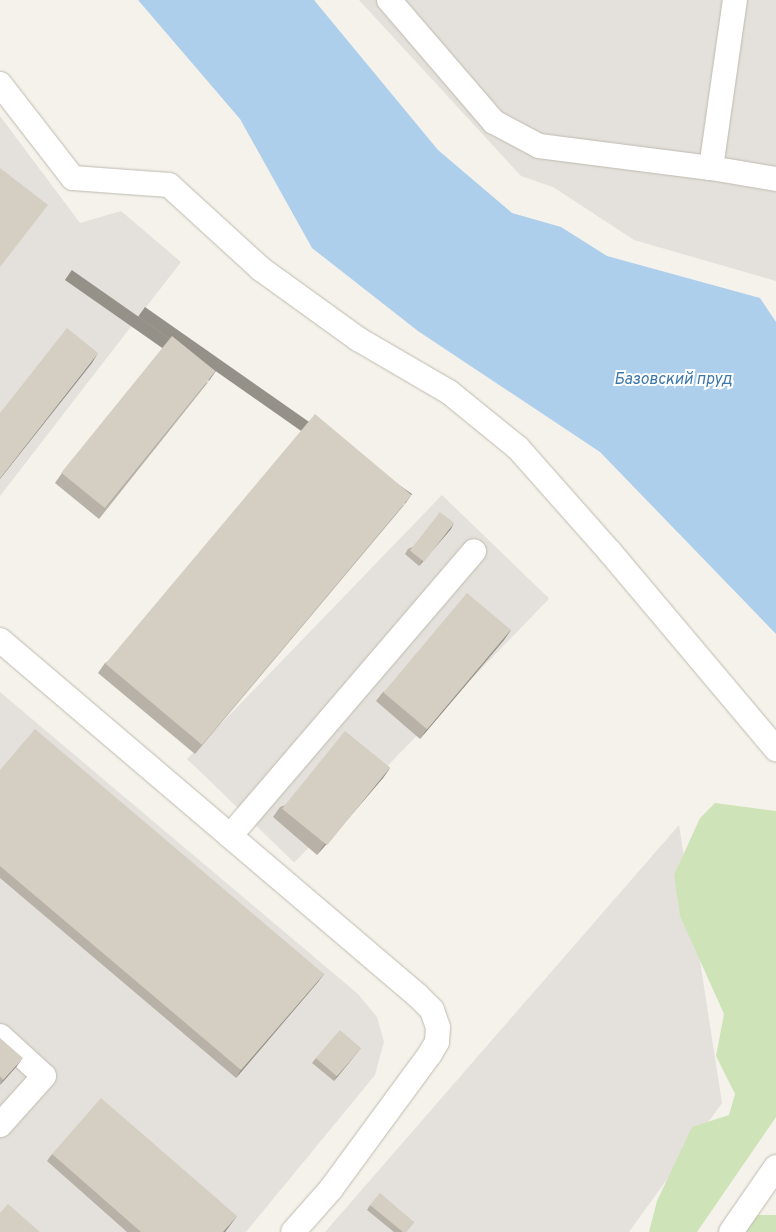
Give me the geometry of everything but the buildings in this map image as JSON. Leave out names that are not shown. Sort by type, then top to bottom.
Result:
[{"type":"lane","points":[[389,0],[494,122],[539,146],[711,168],[776,179]]},
{"type":"lane","points":[[711,168],[735,0]]},
{"type":"lane","points":[[0,84],[73,178],[169,185],[261,269],[358,339],[449,392],[518,448],[623,567],[776,749]]},
{"type":"lane","points":[[230,836],[474,551]]},
{"type":"lane","points":[[0,640],[417,995],[432,1010],[438,1027],[437,1042],[430,1054],[331,1189],[293,1232]]},
{"type":"lane","points":[[0,1036],[44,1076],[0,1125]]},
{"type":"lane","points":[[731,1232],[776,1167]]},
{"type":"shaded area","points":[[359,0],[776,0],[776,281],[634,240],[553,187],[521,176]]},
{"type":"shaded area","points":[[0,116],[80,223],[121,211],[181,262],[0,496]]},
{"type":"shaded area","points":[[442,495],[549,599],[294,863],[187,759]]},
{"type":"shaded area","points":[[0,692],[358,994],[377,1017],[384,1042],[375,1075],[246,1232],[0,1232]]},
{"type":"shaded area","points":[[679,825],[722,1103],[629,1232],[325,1232]]},
{"type":"green space","points":[[715,803],[776,811],[776,1117],[697,1232],[649,1232],[657,1201],[692,1127],[729,1115],[735,1094],[716,1056],[724,1014],[680,916],[674,875],[700,818]]},
{"type":"green space","points":[[753,1215],[776,1215],[776,1232],[737,1232]]},
{"type":"water","name":"Базовский пруд","points":[[138,0],[314,0],[438,150],[512,213],[561,227],[607,256],[760,298],[776,322],[776,634],[600,452],[418,331],[312,248],[240,119]]}]
